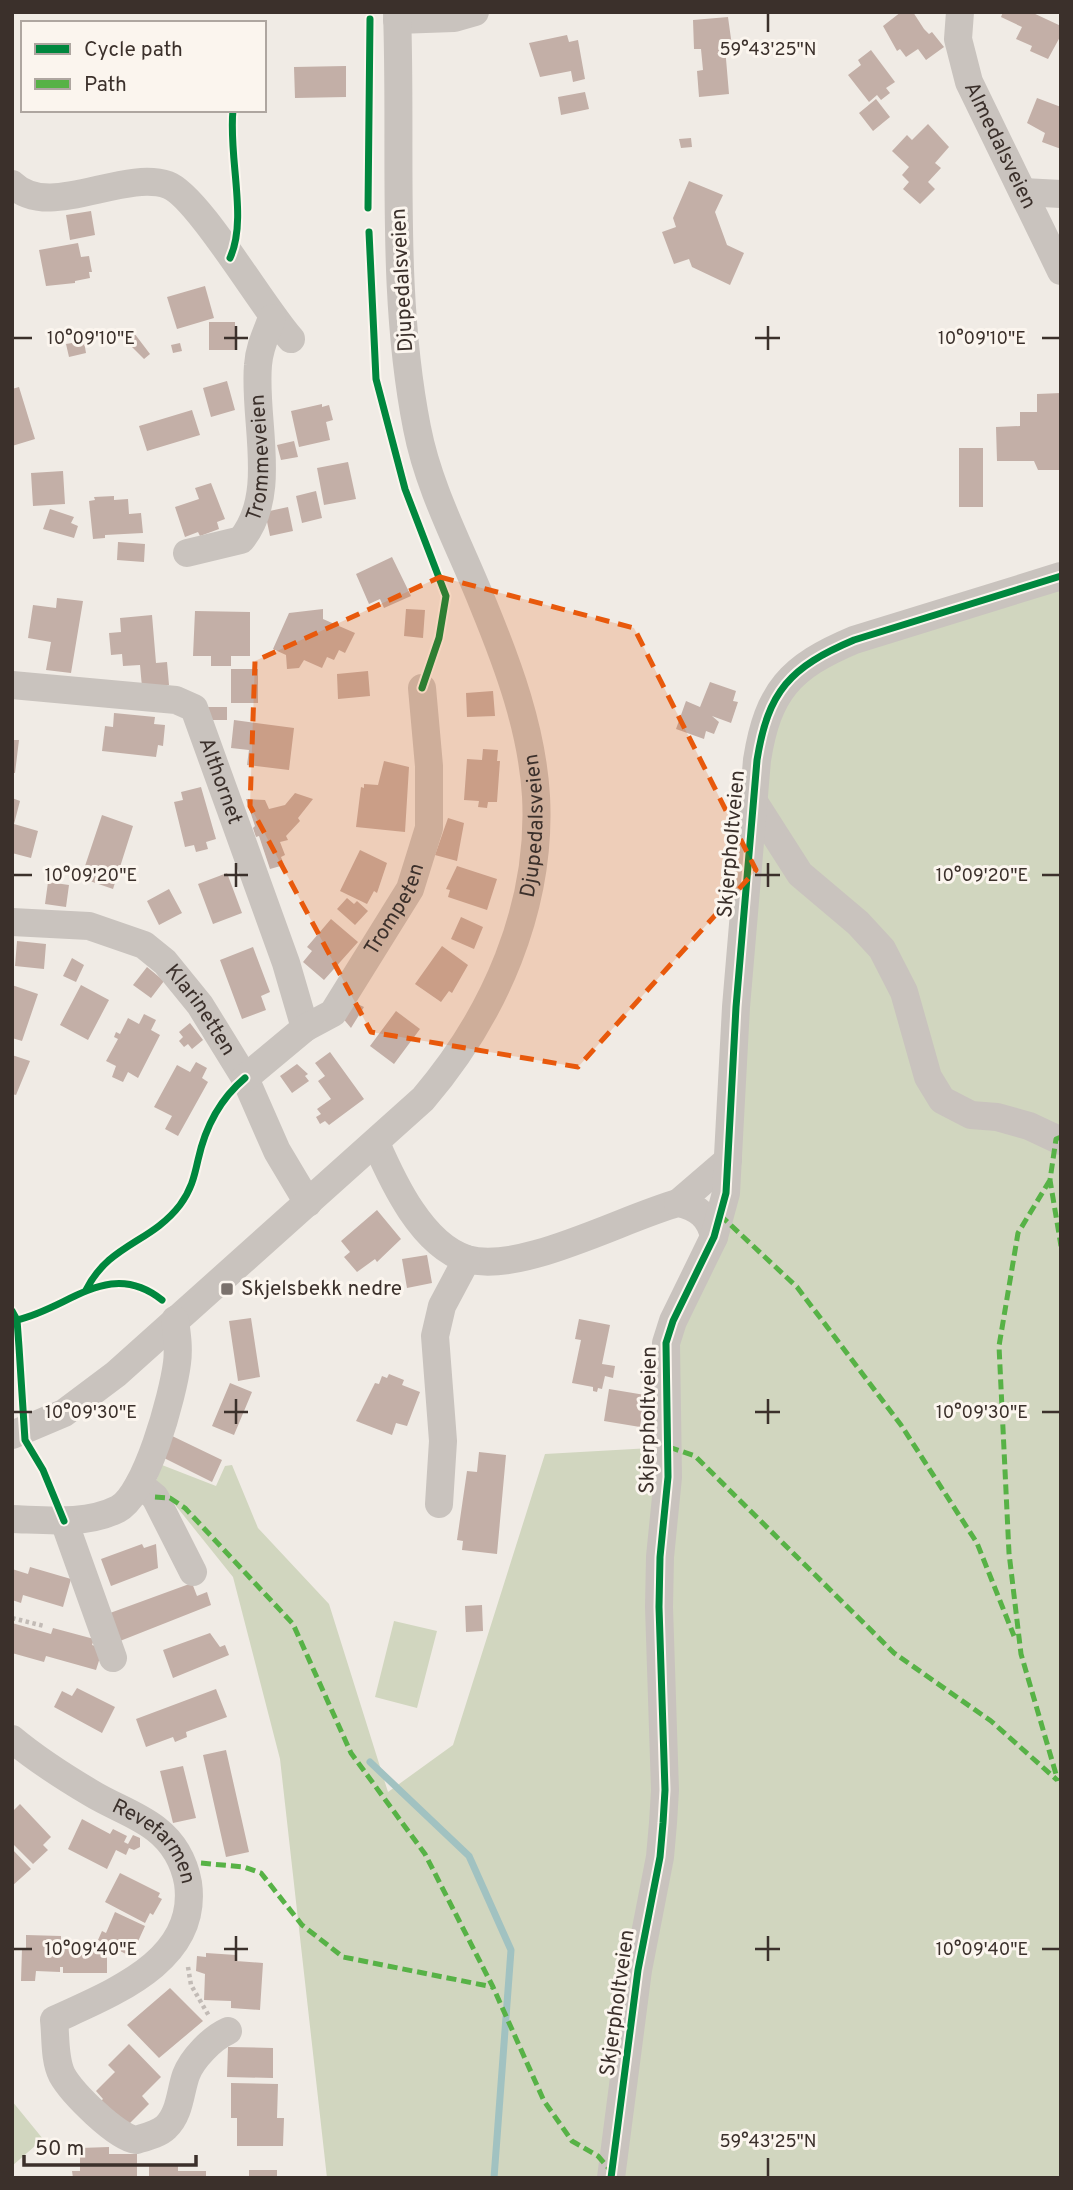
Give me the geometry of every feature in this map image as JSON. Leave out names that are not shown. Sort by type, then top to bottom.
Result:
[{"type":"street","points":[[397,16],[454,18],[475,12]]},
{"type":"street","name":"Almedalsveien","points":[[960,12],[960,51],[969,82],[1061,271]]},
{"type":"street","name":"Djupedalsveien","points":[[12,1435],[46,1422],[87,1397],[423,1099],[464,1049],[498,983],[524,912],[535,834],[536,796],[529,747],[514,685],[444,514],[417,430],[405,346],[400,274],[397,16]]},
{"type":"street","points":[[14,189],[30,195],[58,197],[137,182],[168,185],[178,191],[203,218],[272,318],[291,339]]},
{"type":"street","points":[[1024,192],[1061,194]]},
{"type":"street","name":"Trommeveien","points":[[187,554],[241,541],[257,516],[261,459],[258,363],[261,343],[272,318]]},
{"type":"street","name":"Skjerpholtveien","points":[[611,2178],[641,1947],[661,1846],[664,1790],[659,1607],[660,1557],[669,1467],[666,1343],[673,1321],[713,1237],[726,1193],[736,1007],[757,760],[766,719],[784,684],[798,669],[854,640],[1061,576]]},
{"type":"street","name":"Althornet","points":[[12,685],[176,700],[194,708],[282,951],[305,1028]]},
{"type":"street","name":"Trompeten","points":[[246,1078],[305,1028],[333,1013],[394,919],[420,862],[429,828],[429,766],[422,688]]},
{"type":"street","name":"Skjerpholtveien","points":[[754,802],[800,874],[858,923],[881,950],[904,992],[928,1077],[942,1100],[971,1115],[998,1117],[1029,1126],[1061,1141]]},
{"type":"street","name":"Klarinetten","points":[[12,922],[89,926],[144,945],[183,981],[246,1078],[277,1152],[308,1203]]},
{"type":"street","points":[[376,1143],[391,1178],[424,1226],[443,1245],[467,1259],[496,1260],[536,1252],[678,1203],[728,1160]]},
{"type":"street","points":[[678,1203],[691,1206],[702,1213],[711,1223],[713,1237]]},
{"type":"street","points":[[439,1504],[443,1441],[435,1336],[442,1306],[467,1259]]},
{"type":"street","points":[[12,1519],[64,1521],[116,1511],[128,1503],[139,1484],[172,1388],[178,1343],[175,1320]]},
{"type":"street","points":[[139,1484],[155,1497],[193,1572]]},
{"type":"street","points":[[64,1521],[113,1658]]},
{"type":"street","name":"Revefarmen","points":[[15,1746],[155,1828],[180,1855],[188,1886],[190,1902],[182,1931],[160,1960],[116,1991],[54,2020],[58,2060],[67,2082],[115,2132],[136,2140],[165,2129],[170,2123],[187,2073],[200,2054],[228,2031]]},
{"type":"path","points":[[12,1618],[44,1626]]},
{"type":"path","points":[[191,1985],[203,2007]]},
{"type":"highlighted area","points":[[440,577],[634,628],[756,870],[578,1067],[371,1032],[250,806],[255,661]]},
{"type":"green space","points":[[1061,576],[1061,2178],[327,2178],[280,1759],[233,1577],[156,1481],[162,1465],[216,1486],[225,1466],[232,1465],[258,1528],[329,1604],[388,1792],[453,1745],[545,1454],[669,1447],[665,1358],[712,1233],[753,784],[791,675]]},
{"type":"green space","points":[[394,1621],[437,1631],[417,1708],[375,1697]]},
{"type":"green space","points":[[12,2101],[43,2139],[12,2166]]},
{"type":"building","points":[[901,12],[913,12],[924,29],[929,34],[932,32],[944,47],[926,60],[918,49],[906,57],[900,49],[897,51],[883,26]]},
{"type":"building","points":[[1003,12],[1031,12],[1061,26],[1061,35],[1048,59],[1030,51],[1032,46],[1016,39],[1022,27],[1001,17]]},
{"type":"building","points":[[728,17],[732,46],[725,47],[729,94],[699,97],[697,71],[703,70],[701,49],[694,49],[693,20]]},
{"type":"building","points":[[567,35],[569,42],[578,40],[585,79],[573,82],[571,71],[540,77],[529,43]]},
{"type":"building","points":[[871,50],[895,82],[886,88],[890,93],[881,100],[877,95],[869,102],[848,75],[861,65],[858,60]]},
{"type":"building","points":[[346,66],[346,97],[295,98],[294,67]]},
{"type":"building","points":[[585,92],[589,109],[561,115],[558,97]]},
{"type":"building","points":[[1037,98],[1061,107],[1061,149],[1042,142],[1045,133],[1027,123]]},
{"type":"building","points":[[876,99],[890,117],[873,131],[859,113]]},
{"type":"building","points":[[928,124],[949,147],[935,163],[941,168],[928,182],[935,189],[920,204],[903,189],[909,182],[902,175],[909,167],[892,151],[907,135],[912,140]]},
{"type":"building","points":[[691,138],[692,147],[681,148],[679,139]]},
{"type":"building","points":[[689,181],[723,195],[715,212],[727,245],[744,253],[730,285],[692,267],[689,259],[674,264],[662,232],[676,227],[673,218]]},
{"type":"building","points":[[91,211],[95,235],[70,240],[66,215]]},
{"type":"building","points":[[78,243],[81,257],[89,256],[92,272],[89,272],[90,278],[75,283],[46,286],[39,250]]},
{"type":"building","points":[[205,286],[214,318],[177,329],[167,297]]},
{"type":"building","points":[[209,322],[235,322],[235,350],[209,350]]},
{"type":"building","points":[[131,329],[150,354],[144,359],[122,337]]},
{"type":"building","points":[[84,341],[86,353],[69,357],[66,344]]},
{"type":"building","points":[[180,343],[182,351],[173,353],[171,345]]},
{"type":"building","points":[[227,381],[235,410],[211,417],[203,388]]},
{"type":"building","points":[[19,387],[35,439],[12,446],[12,389]]},
{"type":"building","points":[[1061,393],[1059,470],[1038,470],[1034,461],[997,461],[996,427],[1020,426],[1020,412],[1037,412],[1037,394]]},
{"type":"building","points":[[322,404],[322,407],[329,405],[333,420],[326,422],[330,440],[299,447],[291,411]]},
{"type":"building","points":[[192,410],[200,435],[147,451],[139,426]]},
{"type":"building","points":[[294,441],[298,457],[281,460],[277,445]]},
{"type":"building","points":[[959,448],[983,448],[983,507],[959,507]]},
{"type":"building","points":[[348,462],[356,499],[324,505],[317,468]]},
{"type":"building","points":[[63,471],[65,504],[33,506],[31,473]]},
{"type":"building","points":[[211,483],[225,519],[217,522],[219,529],[200,536],[198,532],[185,537],[175,507],[199,499],[195,488]]},
{"type":"building","points":[[316,491],[322,518],[302,523],[296,496]]},
{"type":"building","points":[[114,496],[114,500],[128,499],[129,514],[141,513],[143,533],[105,535],[105,538],[93,539],[89,501],[95,500],[94,497]]},
{"type":"building","points":[[288,507],[293,531],[270,536],[265,512]]},
{"type":"building","points":[[50,509],[74,517],[71,523],[78,526],[74,538],[43,529]]},
{"type":"building","points":[[118,542],[145,544],[144,562],[117,560]]},
{"type":"building","points":[[392,557],[411,596],[384,608],[380,599],[369,604],[356,574]]},
{"type":"building","points":[[57,598],[83,601],[71,673],[46,670],[51,642],[28,638],[33,605],[56,608]]},
{"type":"building","points":[[323,609],[323,619],[355,633],[345,653],[339,650],[334,660],[327,657],[322,668],[304,660],[299,668],[287,669],[286,655],[273,649],[289,613]]},
{"type":"building","points":[[406,609],[425,610],[423,638],[404,636]]},
{"type":"building","points":[[195,611],[250,612],[250,656],[231,656],[231,666],[211,666],[211,656],[193,656]]},
{"type":"building","points":[[152,615],[156,663],[167,662],[169,685],[142,687],[140,665],[123,666],[122,654],[111,655],[109,633],[121,632],[120,618]]},
{"type":"building","points":[[231,669],[258,669],[258,703],[231,703]]},
{"type":"building","points":[[368,671],[370,696],[338,699],[337,674]]},
{"type":"building","points":[[710,682],[736,691],[733,701],[738,702],[731,723],[712,716],[719,722],[714,734],[706,731],[704,739],[676,729],[686,701],[700,707]]},
{"type":"building","points":[[493,691],[495,716],[467,717],[466,693]]},
{"type":"building","points":[[205,707],[227,707],[227,720],[205,720]]},
{"type":"building","points":[[114,713],[155,717],[154,724],[165,725],[163,746],[158,745],[156,757],[102,751],[105,726],[113,727]]},
{"type":"building","points":[[234,720],[294,728],[289,770],[247,765],[249,750],[231,748]]},
{"type":"building","points":[[12,740],[19,740],[15,773],[12,773]]},
{"type":"building","points":[[483,749],[498,750],[497,761],[500,761],[497,802],[488,802],[487,808],[478,807],[479,801],[464,800],[467,759],[482,760]]},
{"type":"building","points":[[384,761],[409,767],[405,832],[356,827],[361,787],[364,788],[364,784],[378,785]]},
{"type":"building","points":[[201,787],[216,839],[206,842],[208,849],[196,852],[194,845],[185,847],[174,802],[183,800],[181,792]]},
{"type":"building","points":[[295,793],[313,799],[298,818],[300,821],[286,836],[288,840],[280,842],[285,855],[281,857],[284,865],[270,869],[259,836],[256,837],[246,799],[265,800],[269,809],[285,805]]},
{"type":"building","points":[[12,798],[20,801],[14,824],[38,831],[31,858],[12,853]]},
{"type":"building","points":[[102,815],[133,826],[113,889],[81,878]]},
{"type":"building","points":[[448,818],[464,823],[457,861],[435,855]]},
{"type":"building","points":[[360,850],[387,863],[377,893],[374,891],[367,904],[340,891]]},
{"type":"building","points":[[457,866],[497,879],[487,910],[448,897],[450,890],[446,889]]},
{"type":"building","points":[[227,873],[242,913],[213,924],[198,884]]},
{"type":"building","points":[[48,882],[69,885],[66,907],[45,904]]},
{"type":"building","points":[[169,889],[182,913],[159,925],[147,901]]},
{"type":"building","points":[[347,898],[354,904],[357,901],[368,911],[355,925],[337,909]]},
{"type":"building","points":[[461,917],[483,927],[474,949],[451,939]]},
{"type":"building","points":[[331,919],[358,942],[324,980],[303,962],[312,951],[307,947]]},
{"type":"building","points":[[17,941],[46,944],[44,969],[15,966]]},
{"type":"building","points":[[442,946],[468,965],[452,993],[449,991],[441,1002],[415,984]]},
{"type":"building","points":[[253,947],[270,992],[261,996],[266,1010],[242,1019],[220,960]]},
{"type":"building","points":[[72,958],[84,965],[76,982],[63,976]]},
{"type":"building","points":[[147,967],[164,981],[151,998],[133,985]]},
{"type":"building","points":[[12,985],[38,994],[22,1041],[12,1038]]},
{"type":"building","points":[[81,985],[109,1000],[88,1040],[60,1025]]},
{"type":"building","points":[[353,1002],[364,1007],[351,1028],[341,1016]]},
{"type":"building","points":[[396,1011],[420,1029],[394,1064],[370,1046]]},
{"type":"building","points":[[144,1014],[156,1020],[151,1030],[160,1035],[138,1078],[128,1072],[123,1082],[112,1077],[116,1066],[106,1061],[118,1039],[114,1037],[116,1032],[120,1034],[128,1018],[139,1024]]},
{"type":"building","points":[[190,1023],[203,1040],[192,1049],[188,1044],[184,1047],[179,1041],[183,1037],[179,1032]]},
{"type":"building","points":[[330,1052],[364,1099],[329,1125],[325,1121],[320,1124],[316,1117],[321,1114],[317,1109],[331,1099],[318,1081],[325,1076],[315,1063]]},
{"type":"building","points":[[12,1055],[30,1061],[16,1095],[12,1094]]},
{"type":"building","points":[[196,1062],[207,1068],[202,1078],[208,1082],[178,1136],[165,1129],[172,1116],[154,1107],[177,1065],[190,1072]]},
{"type":"building","points":[[297,1064],[308,1074],[305,1076],[309,1081],[292,1093],[280,1076]]},
{"type":"building","points":[[377,1210],[401,1239],[377,1262],[375,1259],[357,1272],[344,1257],[350,1252],[341,1241]]},
{"type":"building","points":[[427,1255],[432,1283],[407,1288],[402,1259]]},
{"type":"building","points":[[251,1318],[260,1377],[238,1381],[229,1321]]},
{"type":"building","points":[[579,1319],[610,1325],[602,1364],[615,1366],[613,1378],[605,1376],[602,1389],[598,1388],[597,1392],[593,1391],[593,1387],[572,1383],[581,1340],[575,1339]]},
{"type":"building","points":[[389,1374],[404,1380],[402,1385],[420,1392],[407,1426],[396,1423],[392,1435],[356,1421],[375,1383],[379,1384],[382,1376],[387,1378]]},
{"type":"building","points":[[230,1383],[252,1392],[234,1435],[212,1426]]},
{"type":"building","points":[[609,1389],[645,1395],[640,1427],[604,1421]]},
{"type":"building","points":[[168,1434],[222,1460],[212,1482],[158,1455]]},
{"type":"building","points":[[479,1452],[506,1455],[497,1554],[462,1550],[463,1541],[457,1540],[467,1471],[477,1472]]},
{"type":"building","points":[[142,1544],[144,1548],[156,1544],[158,1568],[111,1586],[101,1559]]},
{"type":"building","points":[[30,1567],[71,1579],[63,1607],[23,1595],[21,1603],[12,1600],[12,1569],[28,1574]]},
{"type":"building","points":[[192,1583],[197,1596],[207,1592],[211,1605],[120,1641],[110,1613]]},
{"type":"building","points":[[482,1605],[483,1631],[466,1632],[465,1606]]},
{"type":"building","points":[[12,1623],[51,1634],[53,1628],[94,1639],[92,1645],[103,1648],[96,1670],[46,1656],[44,1662],[12,1653]]},
{"type":"building","points":[[210,1633],[220,1647],[225,1645],[229,1655],[173,1678],[163,1650]]},
{"type":"building","points":[[77,1688],[115,1707],[102,1733],[54,1707],[62,1691],[72,1696]]},
{"type":"building","points":[[216,1689],[227,1717],[186,1732],[187,1737],[175,1742],[173,1737],[146,1747],[136,1719]]},
{"type":"building","points":[[226,1750],[249,1852],[226,1857],[203,1755]]},
{"type":"building","points":[[183,1766],[196,1818],[173,1823],[160,1771]]},
{"type":"building","points":[[20,1804],[51,1837],[43,1845],[48,1850],[33,1864],[12,1843],[12,1812]]},
{"type":"building","points":[[82,1819],[110,1834],[113,1829],[127,1836],[124,1842],[128,1844],[133,1835],[140,1838],[140,1847],[134,1850],[129,1848],[126,1855],[116,1850],[107,1869],[68,1849]]},
{"type":"building","points":[[12,1849],[31,1869],[12,1886]]},
{"type":"building","points":[[120,1873],[160,1893],[158,1897],[162,1899],[145,1923],[105,1902]]},
{"type":"building","points":[[115,1912],[145,1926],[135,1948],[132,1946],[128,1955],[98,1940],[102,1931],[106,1933]]},
{"type":"building","points":[[26,1935],[61,1936],[61,1949],[107,1948],[107,1973],[63,1973],[63,1967],[60,1967],[60,1972],[36,1971],[35,1981],[21,1981],[22,1948],[26,1948]]},
{"type":"building","points":[[206,1953],[236,1955],[236,1961],[263,1963],[260,2010],[231,2008],[231,2001],[204,2000],[205,1974],[196,1971],[197,1956],[206,1957]]},
{"type":"building","points":[[170,1988],[203,2021],[159,2058],[127,2025]]},
{"type":"building","points":[[129,2044],[161,2077],[142,2096],[149,2104],[128,2125],[99,2103],[103,2099],[96,2091],[115,2072],[108,2065]]},
{"type":"building","points":[[228,2047],[273,2048],[273,2078],[227,2077]]},
{"type":"building","points":[[231,2083],[278,2084],[277,2118],[284,2118],[283,2146],[237,2146],[237,2118],[231,2118]]},
{"type":"building","points":[[109,2147],[109,2154],[137,2154],[137,2178],[73,2178],[72,2171],[80,2171],[80,2148]]},
{"type":"building","points":[[178,2164],[178,2171],[206,2171],[206,2178],[149,2178],[149,2165]]},
{"type":"building","points":[[249,2170],[277,2170],[277,2178],[249,2178]]},
{"type":"waterway","points":[[370,1762],[469,1856],[511,1950],[494,2178]]},
{"type":"marked path","points":[[1061,1137],[1056,1139],[1050,1180],[1061,1246]]},
{"type":"marked path","points":[[1050,1180],[1018,1233],[999,1346],[1009,1553],[1021,1654],[1058,1781]]},
{"type":"marked path","points":[[720,1215],[797,1287],[901,1425],[977,1543],[1014,1636]]},
{"type":"marked path","points":[[669,1447],[695,1456],[894,1653],[991,1721],[1057,1780]]},
{"type":"marked path","points":[[155,1497],[170,1498],[185,1508],[293,1624],[351,1753],[425,1854],[493,1987],[544,2101],[572,2141],[598,2156],[612,2172]]},
{"type":"marked path","points":[[201,1863],[244,1867],[261,1873],[302,1925],[343,1957],[493,1987]]},
{"type":"cycle path","points":[[368,208],[370,19]]},
{"type":"cycle path","points":[[230,258],[235,242],[238,206],[233,112]]},
{"type":"cycle path","points":[[369,232],[376,379],[405,489],[446,596],[439,638],[422,688]]},
{"type":"cycle path","points":[[611,2178],[638,1970],[660,1857],[663,1823],[665,1790],[659,1607],[660,1557],[668,1477],[666,1343],[673,1321],[714,1237],[726,1193],[736,1007],[757,760],[762,736],[768,716],[786,684],[813,660],[854,640],[1061,576]]},
{"type":"cycle path","points":[[86,1290],[106,1263],[169,1218],[180,1205],[192,1184],[201,1148],[215,1115],[228,1095],[245,1078]]},
{"type":"cycle path","points":[[17,1320],[107,1285],[124,1284],[143,1288],[162,1300]]},
{"type":"cycle path","points":[[12,1311],[17,1320],[25,1440],[43,1470],[64,1521]]},
{"type":"place","name":"Skjelsbekk nedre","points":[[227,1289]]}]
